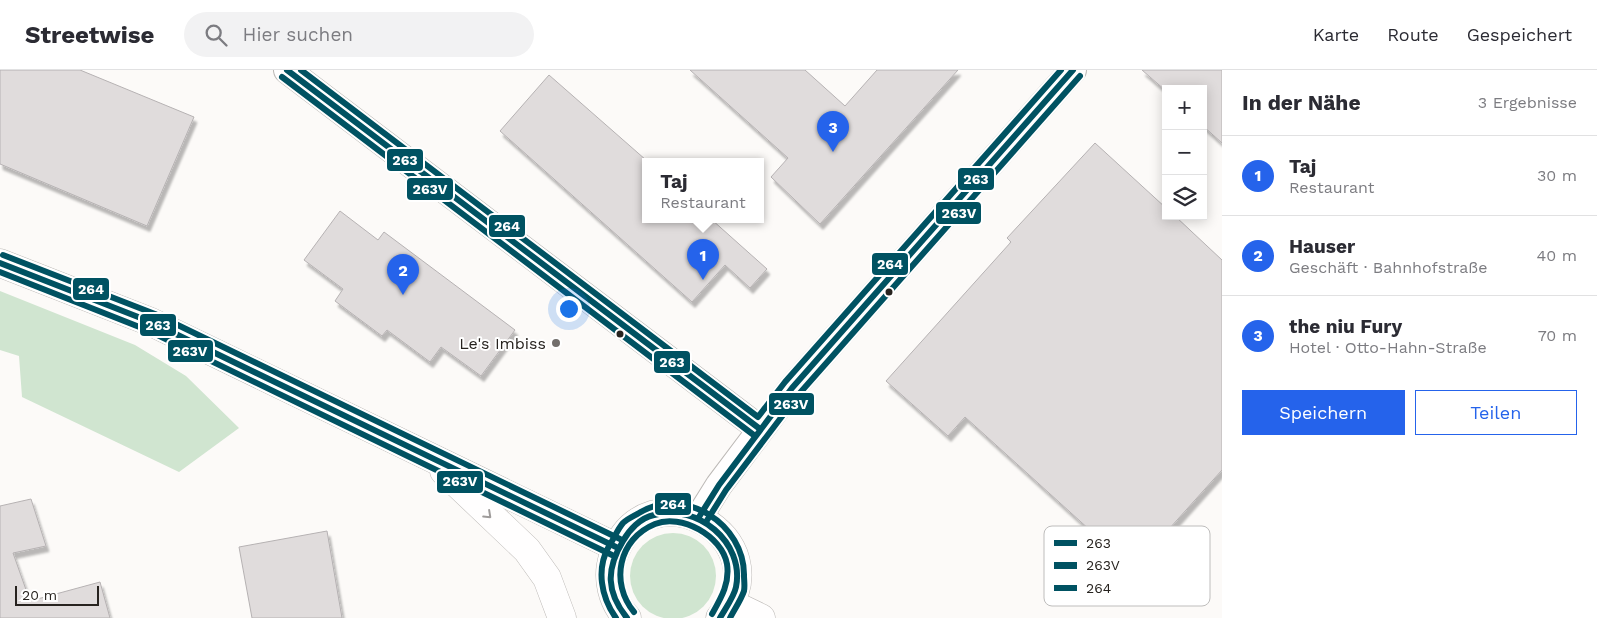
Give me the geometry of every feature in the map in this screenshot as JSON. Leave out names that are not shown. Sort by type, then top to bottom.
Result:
[{"type":"street","points":[[287,70],[760,429]]},
{"type":"street","points":[[699,517],[760,429],[792,388],[1073,70]]},
{"type":"street","points":[[0,263],[151,322],[616,547]]},
{"type":"street","points":[[429,456],[527,550],[548,578],[562,618]]},
{"type":"street","points":[[627,618],[614,597],[610,580],[611,564],[616,547],[625,534],[638,523],[652,516],[668,512],[684,513],[699,517],[714,526],[725,538],[733,554],[737,570],[736,587],[725,611],[761,618]]},
{"type":"green space","points":[[0,291],[135,345],[186,376],[239,428],[179,472],[22,397],[19,356],[0,350]]},
{"type":"green space","points":[[673,533],[689,536],[697,540],[709,552],[713,560],[716,576],[713,592],[709,600],[697,612],[689,616],[673,619],[657,616],[649,612],[637,600],[633,592],[630,576],[633,560],[637,552],[649,540],[657,536]]},
{"type":"building","points":[[0,70],[80,70],[194,117],[147,226],[0,164]]},
{"type":"building","points":[[690,70],[805,70],[845,106],[877,70],[958,70],[820,224],[771,177],[788,158]]},
{"type":"building","points":[[1142,70],[1222,70],[1222,143],[1207,130],[1207,85],[1162,85],[1162,88]]},
{"type":"building","points":[[549,75],[644,158],[642,158],[642,223],[715,223],[767,269],[750,288],[725,265],[692,302],[500,131]]},
{"type":"building","points":[[1095,143],[1162,204],[1162,220],[1179,220],[1222,260],[1222,470],[1172,526],[1085,526],[965,417],[948,436],[886,381],[1011,242],[1007,238]]},
{"type":"building","points":[[340,211],[378,240],[384,232],[515,330],[481,376],[441,347],[430,362],[387,330],[382,336],[335,301],[343,289],[304,260]]},
{"type":"building","points":[[31,499],[46,546],[13,553],[30,601],[100,582],[110,618],[0,618],[0,506]]},
{"type":"building","points":[[327,531],[342,618],[252,618],[239,547]]},
{"type":"transit line","name":"263","points":[[287,70],[760,429]]},
{"type":"transit line","name":"264","points":[[301,70],[758,417],[785,382],[1061,70]]},
{"type":"transit line","name":"263","points":[[699,517],[719,485],[792,388],[1073,70]]},
{"type":"transit line","name":"263V","points":[[706,522],[726,490],[799,394],[1080,76]]},
{"type":"transit line","name":"263V","points":[[282,77],[755,436]]},
{"type":"transit line","name":"264","points":[[3,255],[155,314],[620,539]]},
{"type":"transit line","name":"263","points":[[0,263],[151,322],[616,547]]},
{"type":"transit line","name":"263V","points":[[0,272],[147,330],[612,555]]},
{"type":"transit line","name":"264","points":[[616,618],[607,601],[602,583],[602,564],[609,546],[623,523],[629,519],[656,506],[675,504],[692,507],[709,514],[723,526],[734,540],[742,557],[744,591],[730,618]]},
{"type":"transit line","name":"263","points":[[627,618],[615,599],[612,590],[611,571],[617,551],[628,533],[640,522],[654,515],[670,513],[686,515],[701,521],[725,541],[733,555],[737,570],[736,587],[720,618]]},
{"type":"transit line","name":"263V","points":[[634,612],[626,601],[620,575],[626,551],[642,531],[665,521],[688,524],[699,529],[709,536],[724,554],[728,571],[726,584],[712,614]]},
{"type":"place","name":"the niu Fury","points":[[833,152]]},
{"type":"place","name":"Taj","points":[[703,280]]},
{"type":"place","name":"Hauser","points":[[403,295]]},
{"type":"place","name":"Le's Imbiss","points":[[556,343]]}]
